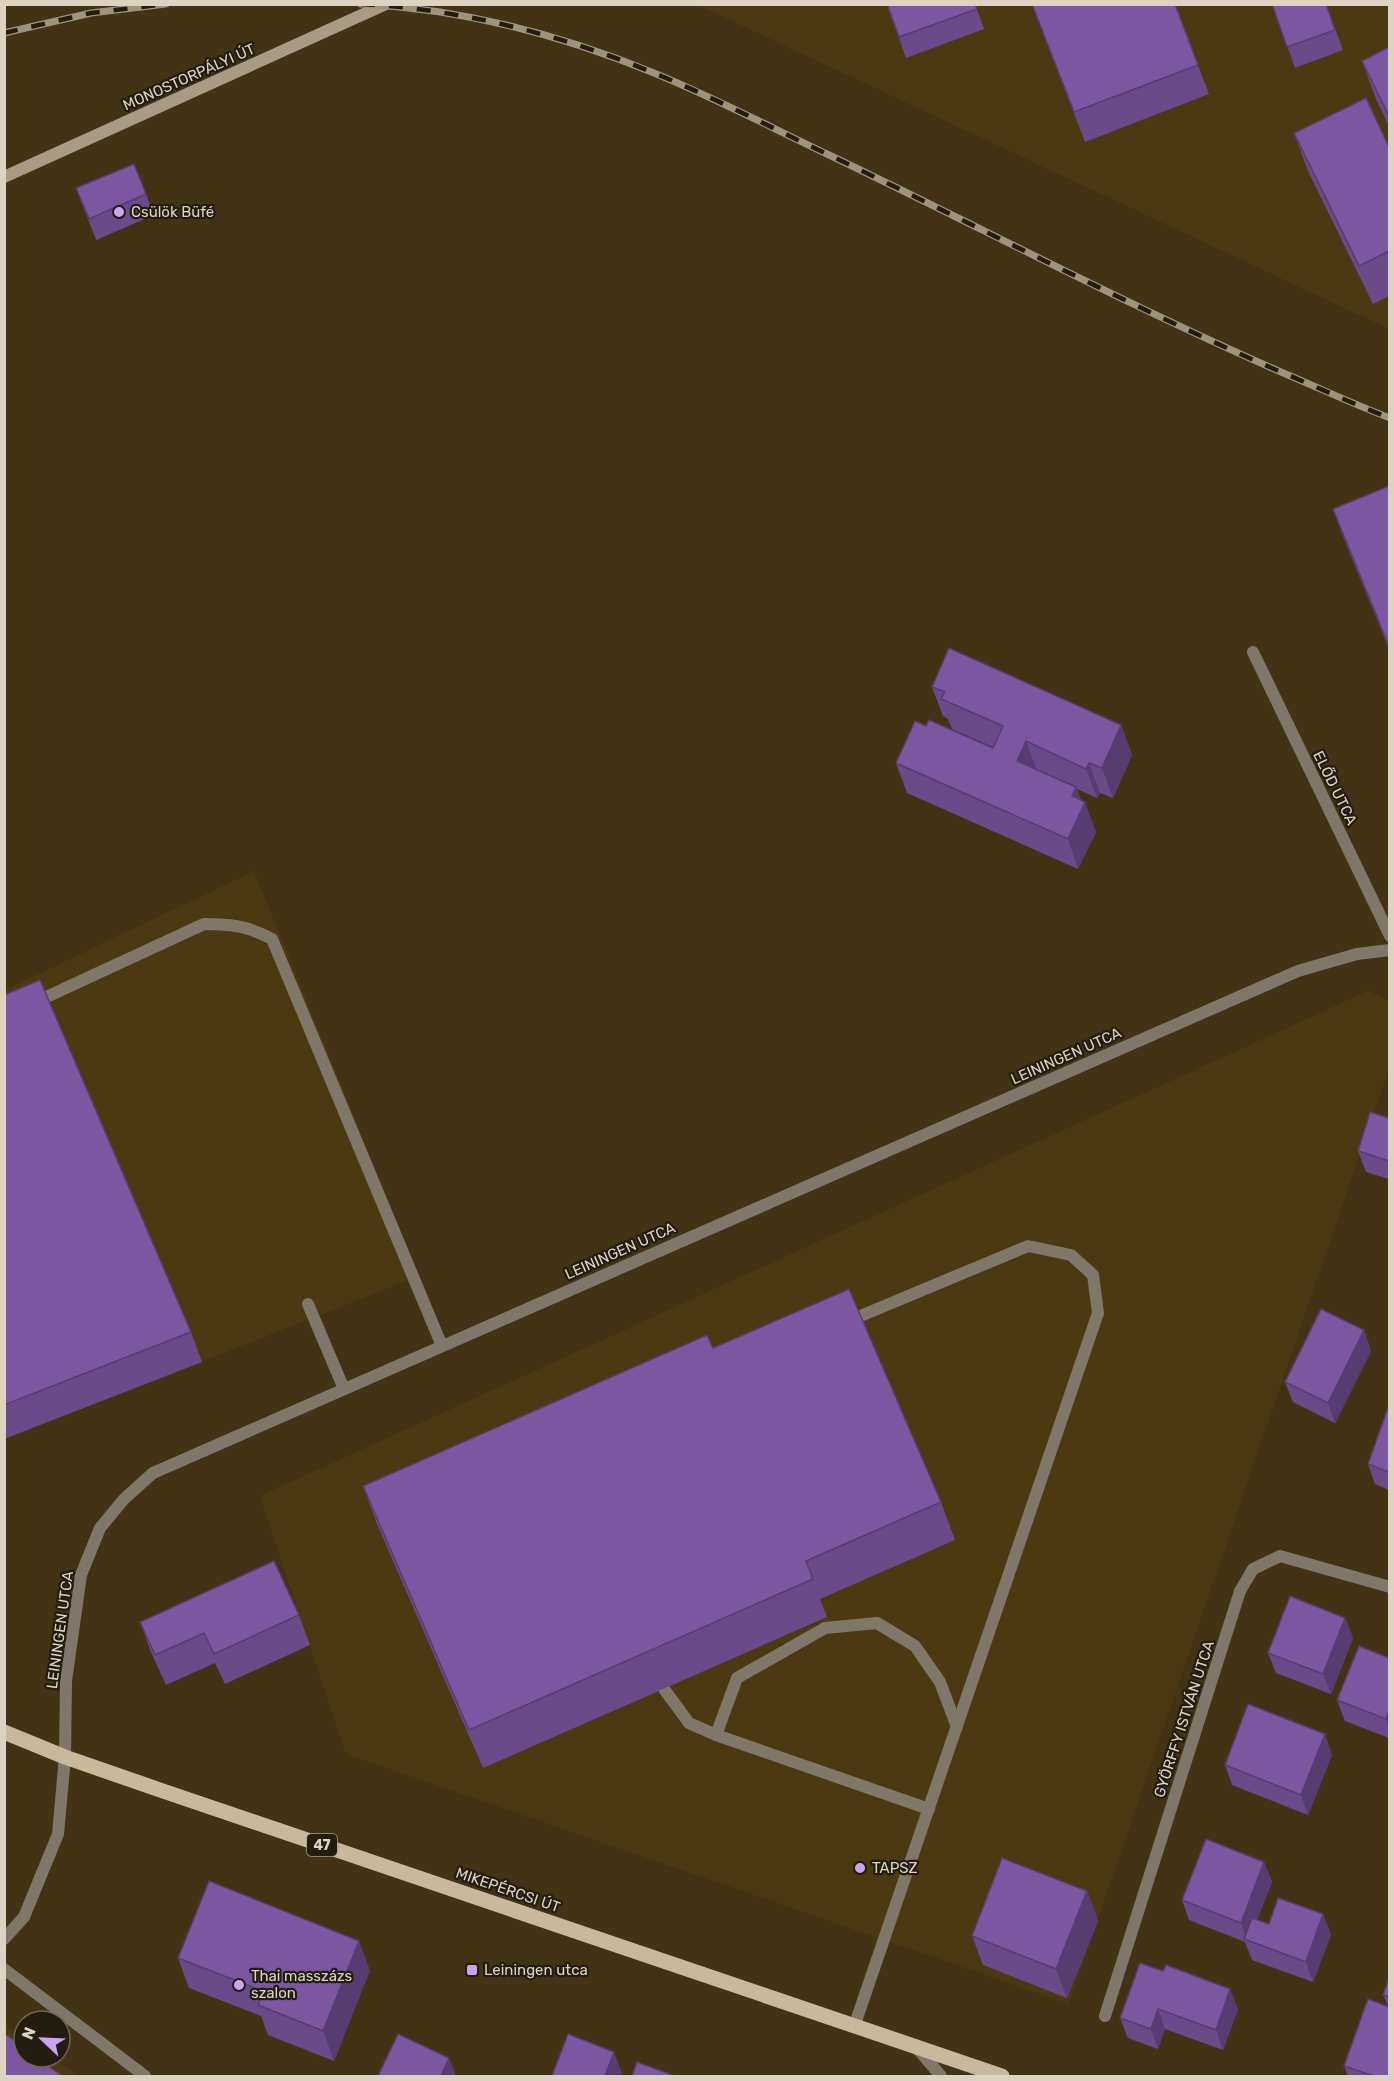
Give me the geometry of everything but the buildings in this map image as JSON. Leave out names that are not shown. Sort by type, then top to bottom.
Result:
[{"type":"main road","name":"MIKEPÉRCSI ÚT","points":[[4,1732],[65,1757],[1002,2076]]},
{"type":"street","name":"MONOSTORPÁLYI ÚT","points":[[4,177],[386,4]]},
{"type":"street","name":"ELŐD UTCA","points":[[1253,652],[1389,936]]},
{"type":"street","points":[[42,999],[204,924],[228,923],[253,928],[272,939],[442,1346]]},
{"type":"street","name":"LEININGEN UTCA","points":[[4,1939],[24,1917],[57,1834],[65,1757],[66,1681],[81,1575],[100,1528],[124,1499],[153,1473],[1298,971],[1357,954],[1389,950]]},
{"type":"street","points":[[833,1328],[1028,1246],[1071,1255],[1093,1275],[1098,1313],[854,2027]]},
{"type":"street","points":[[308,1304],[344,1389]]},
{"type":"street","name":"GYÖRFFY ISTVÁN UTCA","points":[[1105,2016],[1240,1591],[1253,1569],[1280,1556],[1389,1587]]},
{"type":"street","points":[[716,1735],[737,1678],[825,1628],[877,1623],[915,1646],[940,1682],[957,1726]]},
{"type":"street","points":[[664,1689],[689,1723],[716,1735],[929,1809]]},
{"type":"street","points":[[4,1969],[145,2076]]},
{"type":"street","points":[[917,2048],[941,2076]]},
{"type":"shaded area","points":[[698,5],[1389,5],[1389,329]]},
{"type":"shaded area","points":[[254,871],[419,1276],[5,1439],[5,990]]},
{"type":"shaded area","points":[[1368,991],[1389,1000],[1389,1069],[1069,2004],[346,1754],[260,1496]]},
{"type":"shaded area","points":[[4,2024],[12,2030],[12,2069],[69,2069],[79,2076],[5,2076]]},
{"type":"railway","points":[[4,33],[91,13],[166,4]]},
{"type":"railway","points":[[361,4],[436,12],[511,26],[583,47],[654,73],[741,112],[1166,320],[1390,418]]},
{"type":"place","name":"Csülök Büfé","points":[[119,212]]},
{"type":"place","name":"TAPSZ","points":[[860,1868]]},
{"type":"place","name":"Leiningen utca","points":[[472,1970]]},
{"type":"place","name":"Thai masszázs szalon","points":[[239,1985]]}]
